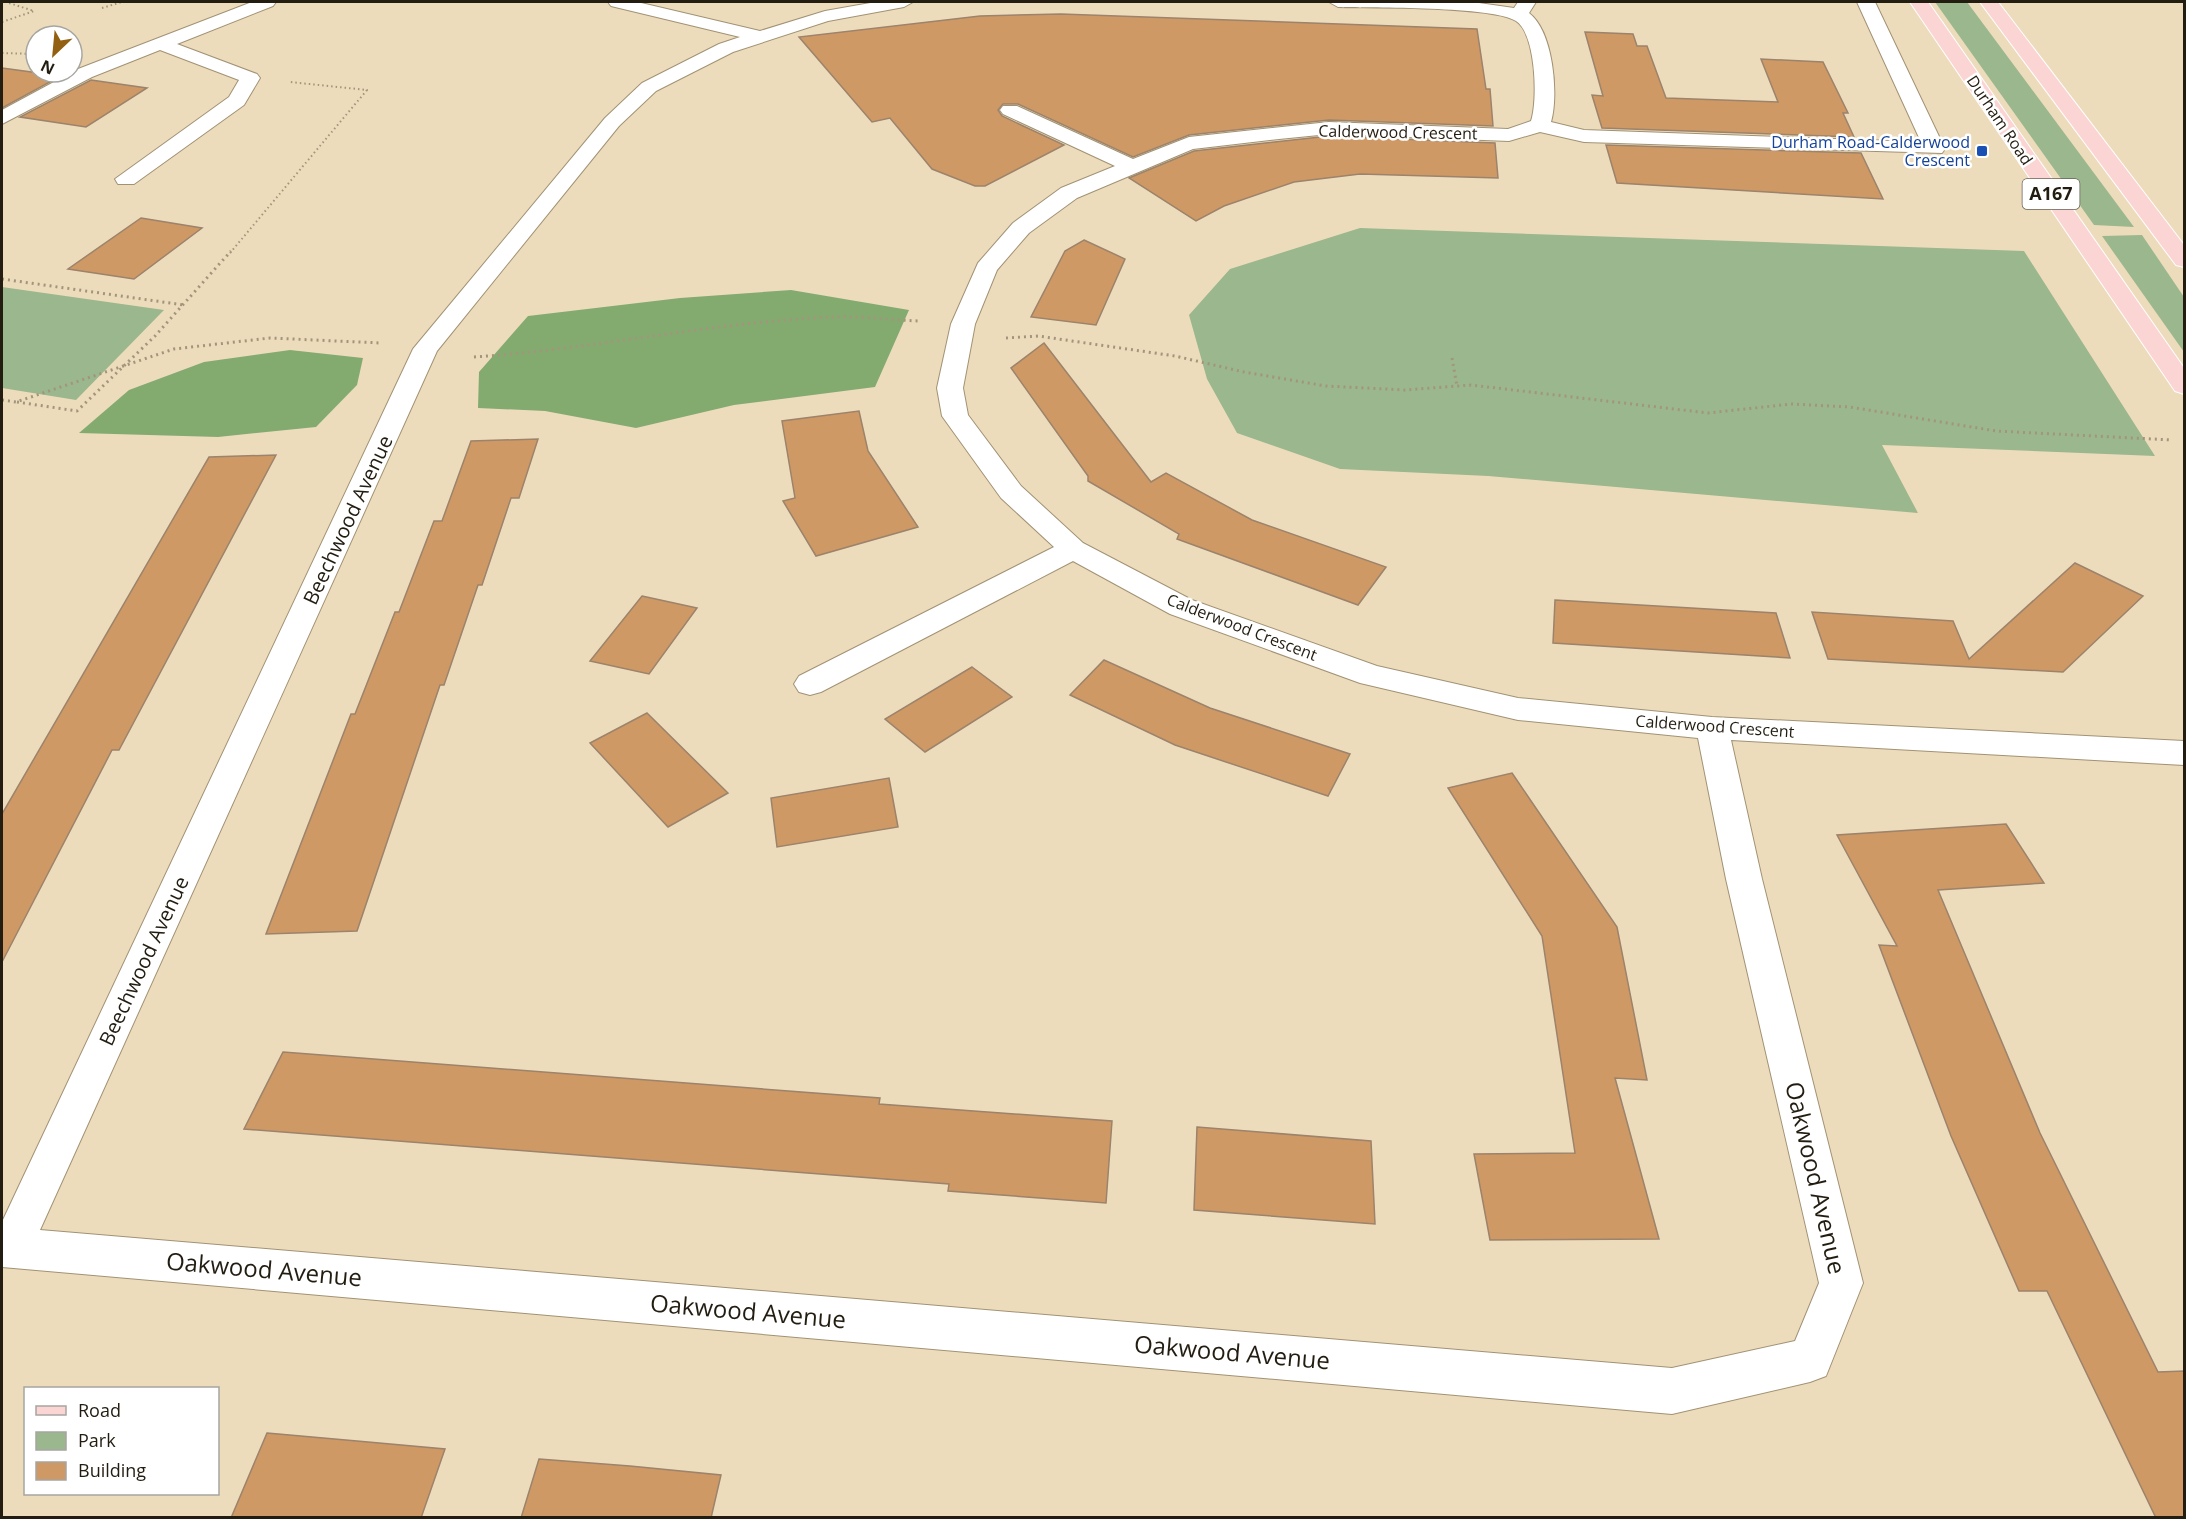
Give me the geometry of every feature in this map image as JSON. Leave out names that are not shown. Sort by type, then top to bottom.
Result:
[{"type":"main road","name":"Durham Road","points":[[1919,2],[2184,386]]},
{"type":"main road","points":[[1989,2],[2184,260]]},
{"type":"street","points":[[2,117],[85,73],[267,2]]},
{"type":"street","points":[[617,2],[761,37]]},
{"type":"street","name":"Beechwood Avenue","points":[[6,1248],[425,349],[612,122],[649,87],[726,48],[825,16],[904,2]]},
{"type":"street","points":[[1338,2],[1523,8],[1537,39],[1546,109],[1540,125],[1559,132],[1584,136],[1935,149],[1866,2]]},
{"type":"street","points":[[126,179],[237,101],[250,78],[232,69],[159,44]]},
{"type":"street","points":[[1010,110],[1131,166]]},
{"type":"street","name":"Calderwood Crescent","points":[[1540,125],[1509,135],[1329,128],[1189,143],[1069,193],[1022,228],[986,268],[963,324],[950,388],[956,416],[1011,492],[1073,549],[1181,607],[1371,675],[1518,709],[1712,728],[2184,753]]},
{"type":"street","points":[[810,684],[1073,549]]},
{"type":"street","name":"Oakwood Avenue","points":[[6,1248],[1672,1391],[1810,1360],[1841,1283],[1744,879],[1712,728]]},
{"type":"path","points":[[2,22],[34,11],[6,2]]},
{"type":"path","points":[[102,8],[122,2]]},
{"type":"path","points":[[2,53],[24,54]]},
{"type":"path","points":[[2,400],[77,411],[130,364],[185,306],[368,90],[250,78]]},
{"type":"path","points":[[2,279],[185,306]]},
{"type":"path","points":[[16,402],[174,350],[270,338],[370,341],[472,357],[533,354],[728,326],[835,317],[963,324],[997,338],[1038,336],[1175,356],[1244,372],[1326,386],[1405,390],[1471,385],[1708,413],[1791,404],[1850,407],[1996,431],[2172,440]]},
{"type":"path","points":[[1452,358],[1457,386]]},
{"type":"green space","points":[[1935,2],[1967,2],[2134,227],[2094,225]]},
{"type":"green space","points":[[1360,228],[2024,251],[2155,456],[1882,445],[1918,513],[1488,476],[1340,469],[1237,433],[1207,379],[1189,315],[1230,269]]},
{"type":"green space","points":[[2142,235],[2184,297],[2184,352],[2102,236]]},
{"type":"green space","points":[[2,287],[164,310],[76,400],[2,388]]},
{"type":"green space","points":[[791,290],[909,310],[875,387],[734,405],[636,428],[545,411],[478,408],[479,372],[528,316],[680,298]]},
{"type":"green space","points":[[290,350],[363,358],[357,385],[316,427],[218,437],[79,433],[129,390],[204,362]]},
{"type":"building","points":[[1061,14],[1477,29],[1486,89],[1490,89],[1493,126],[1329,120],[1189,135],[1133,157],[1018,104],[1003,104],[998,110],[1002,116],[1064,145],[985,186],[975,186],[932,169],[890,118],[872,122],[799,37],[980,16]]},
{"type":"building","points":[[1585,32],[1633,34],[1637,46],[1647,46],[1666,98],[1778,102],[1761,59],[1823,62],[1848,113],[1843,113],[1854,137],[1602,128],[1592,95],[1603,96]]},
{"type":"building","points":[[2,68],[24,71],[24,84],[46,84],[2,108]]},
{"type":"building","points":[[91,80],[147,88],[86,127],[20,117],[84,84]]},
{"type":"building","points":[[1329,136],[1495,143],[1498,178],[1360,174],[1294,182],[1224,206],[1196,221],[1129,178],[1194,151]]},
{"type":"building","points":[[1606,145],[1861,153],[1883,199],[1617,183]]},
{"type":"building","points":[[141,218],[202,228],[134,279],[68,269]]},
{"type":"building","points":[[1084,240],[1125,259],[1096,325],[1031,317],[1065,251]]},
{"type":"building","points":[[1044,343],[1151,482],[1166,473],[1252,520],[1386,567],[1358,605],[1177,539],[1179,534],[1088,481],[1088,476],[1011,368]]},
{"type":"building","points":[[859,411],[868,451],[918,527],[816,556],[783,501],[795,498],[782,421]]},
{"type":"building","points":[[538,439],[519,498],[511,498],[482,585],[478,585],[444,685],[440,685],[357,931],[266,934],[351,714],[355,714],[395,612],[399,612],[434,521],[442,521],[471,441]]},
{"type":"building","points":[[276,455],[119,750],[112,750],[2,962],[2,814],[209,457]]},
{"type":"building","points":[[2075,563],[2143,596],[2063,672],[1828,659],[1812,612],[1953,621],[1969,659]]},
{"type":"building","points":[[642,596],[697,608],[649,674],[590,661]]},
{"type":"building","points":[[1555,600],[1776,613],[1790,658],[1553,643]]},
{"type":"building","points":[[1104,660],[1210,708],[1350,754],[1328,796],[1175,745],[1070,695]]},
{"type":"building","points":[[972,667],[1012,697],[925,752],[885,719]]},
{"type":"building","points":[[647,713],[728,793],[668,827],[590,743]]},
{"type":"building","points":[[1512,773],[1617,927],[1647,1080],[1615,1078],[1659,1239],[1490,1240],[1474,1154],[1575,1153],[1542,936],[1448,788]]},
{"type":"building","points":[[889,778],[898,827],[777,847],[771,798]]},
{"type":"building","points":[[2006,824],[2044,883],[1938,890],[2040,1133],[2158,1372],[2184,1371],[2184,1518],[2156,1518],[2047,1291],[2019,1291],[1951,1136],[1879,945],[1897,946],[1837,835]]},
{"type":"building","points":[[283,1052],[880,1098],[879,1104],[1112,1121],[1106,1203],[948,1191],[949,1184],[244,1129]]},
{"type":"building","points":[[1197,1127],[1371,1141],[1375,1224],[1194,1210]]},
{"type":"building","points":[[267,1433],[445,1449],[421,1518],[231,1518]]},
{"type":"building","points":[[539,1459],[721,1475],[711,1518],[521,1518]]},
{"type":"place","name":"Durham Road-Calderwood Crescent","points":[[1982,151]]}]
